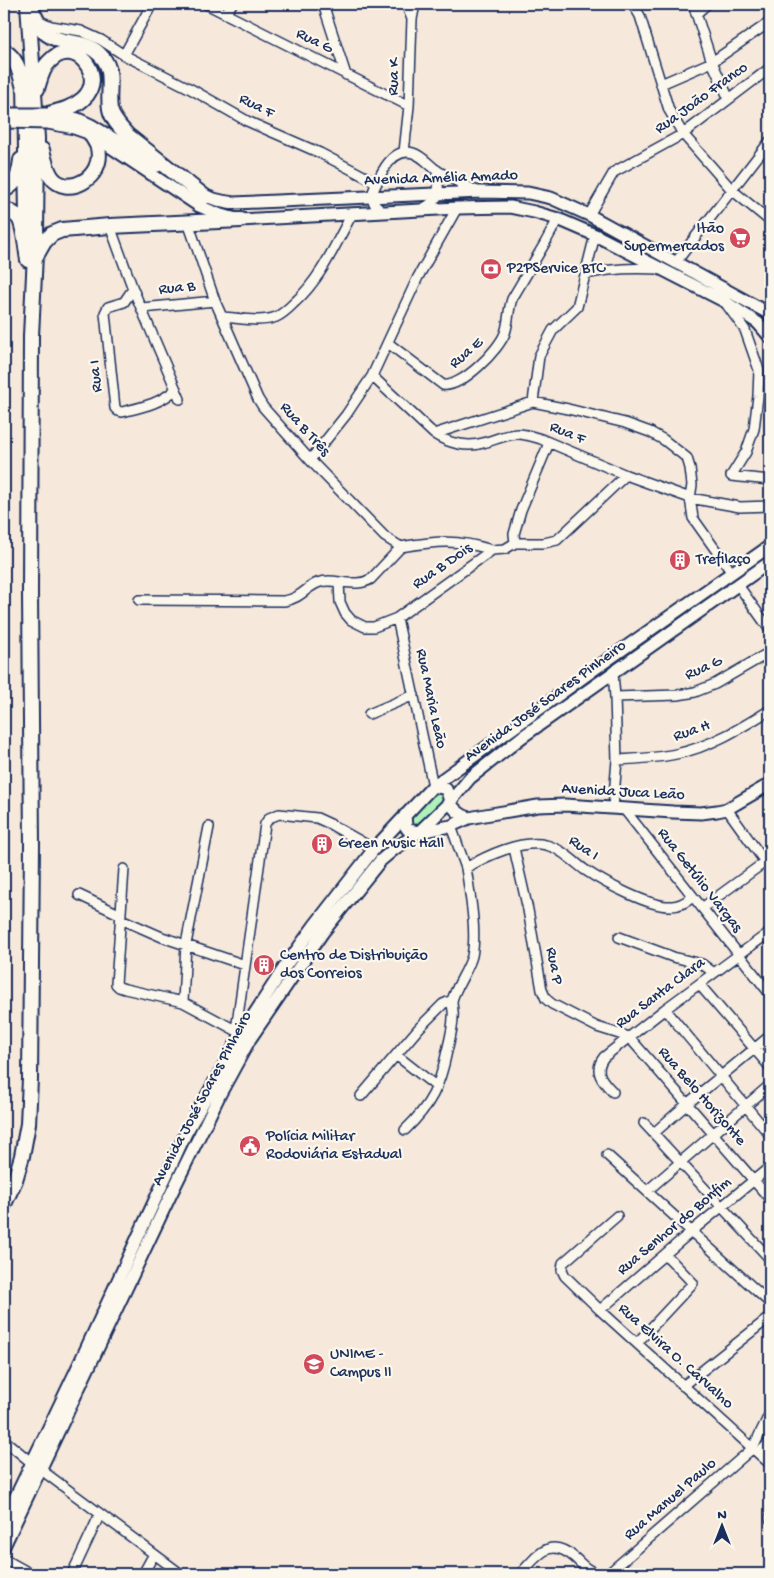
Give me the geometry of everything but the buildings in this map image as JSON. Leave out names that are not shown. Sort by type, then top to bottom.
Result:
[{"type":"highway","points":[[24,4],[30,94]]},
{"type":"highway","points":[[4,1204],[15,1180],[22,1156],[28,1124],[30,1078],[32,846],[30,593],[31,139],[29,4]]},
{"type":"highway","points":[[29,4],[42,30],[48,35],[57,39],[84,44],[96,50],[104,59],[109,73],[110,109],[116,123],[127,134],[205,196]]},
{"type":"highway","points":[[4,51],[15,60],[30,94]]},
{"type":"highway","points":[[30,94],[45,67],[56,56],[63,53],[84,59],[91,72],[91,86],[88,92],[84,98],[73,106],[48,118]]},
{"type":"highway","points":[[31,139],[41,145],[45,164],[51,177],[60,184],[74,185],[85,182],[93,174],[98,162],[98,150],[91,134]]},
{"type":"highway","points":[[4,190],[12,185],[19,174],[31,139]]},
{"type":"highway","points":[[4,209],[18,217],[31,259]]},
{"type":"highway","points":[[31,259],[52,234],[62,230],[241,220]]},
{"type":"main road","points":[[5,118],[48,118]]},
{"type":"main road","name":"Avenida Amélia Amado","points":[[48,118],[78,119],[97,128],[205,196],[234,203],[480,192],[528,193],[551,198],[589,215],[770,314]]},
{"type":"main road","name":"Avenida Amélia Amado","points":[[48,118],[91,134],[199,206],[221,215],[241,220],[457,208],[510,207],[558,219],[595,235],[724,301],[758,323],[770,337]]},
{"type":"main road","name":"Avenida José Soares Pinheiro","points":[[4,1546],[36,1466],[186,1133],[239,1032],[304,940],[374,849],[433,786],[596,668],[770,546]]},
{"type":"main road","name":"Avenida José Soares Pinheiro","points":[[4,1521],[36,1466],[220,1094],[250,1039],[318,938],[380,861],[419,832],[450,802],[470,778],[522,737],[770,562]]},
{"type":"main road","name":"Avenida Juca Leão","points":[[419,832],[451,826],[468,818],[538,806],[565,805],[701,813],[728,808],[770,784]]},
{"type":"main road","points":[[433,786],[446,789],[450,802],[460,814],[468,818]]},
{"type":"main road","points":[[405,815],[408,830],[419,832]]},
{"type":"street","points":[[124,55],[152,4]]},
{"type":"street","name":"Rua G","points":[[206,4],[409,106]]},
{"type":"street","points":[[225,14],[232,4]]},
{"type":"street","points":[[323,4],[346,75]]},
{"type":"street","points":[[406,4],[412,19]]},
{"type":"street","name":"Rua K","points":[[404,152],[409,106],[412,19],[415,4]]},
{"type":"street","points":[[633,4],[640,16],[669,110],[684,134],[732,190],[770,220]]},
{"type":"street","points":[[693,4],[712,62],[729,99]]},
{"type":"street","points":[[696,14],[707,4]]},
{"type":"street","name":"Rua F","points":[[36,18],[51,26],[81,31],[101,40],[124,55],[189,88],[247,121],[320,153],[377,183]]},
{"type":"street","points":[[661,84],[712,62],[770,22]]},
{"type":"street","name":"Rua João Franco","points":[[589,215],[614,172],[684,134],[770,68]]},
{"type":"street","points":[[676,262],[770,141]]},
{"type":"street","points":[[382,212],[375,205],[371,197],[383,170],[394,157],[404,152],[414,153],[457,182],[480,192]]},
{"type":"street","points":[[422,210],[435,202],[438,194],[437,170]]},
{"type":"street","points":[[310,460],[346,415],[372,376],[418,276],[457,208]]},
{"type":"street","points":[[223,317],[268,319],[277,317],[287,310],[317,278],[352,214]]},
{"type":"street","name":"Rua E","points":[[388,343],[443,385],[452,385],[459,382],[490,356],[499,345],[506,332],[509,306],[512,299],[558,219]]},
{"type":"street","name":"Rua B Três","points":[[188,222],[215,301],[258,399],[270,416],[310,460],[385,537],[401,547]]},
{"type":"street","points":[[110,226],[133,288],[180,399]]},
{"type":"street","points":[[533,402],[539,356],[553,330],[577,307],[595,235]]},
{"type":"street","points":[[592,250],[599,265],[609,269]]},
{"type":"street","points":[[586,274],[609,269],[664,270]]},
{"type":"street","name":"Rua I","points":[[133,288],[124,302],[108,307],[105,313],[115,408],[118,412],[122,412],[149,406],[169,396],[176,389]]},
{"type":"street","name":"Rua B","points":[[142,308],[215,301]]},
{"type":"street","points":[[724,301],[745,330],[759,370],[754,429],[746,452],[731,476],[770,480]]},
{"type":"street","name":"Rua F","points":[[372,376],[445,442],[479,444],[517,434],[530,436],[626,476],[690,498],[740,507],[770,506]]},
{"type":"street","points":[[434,434],[533,402],[631,425],[650,432],[664,440],[688,461],[692,485],[690,498],[693,518],[732,573]]},
{"type":"street","points":[[515,543],[514,534],[521,510],[549,443]]},
{"type":"street","name":"Rua B Dois","points":[[339,582],[340,602],[345,613],[351,620],[365,627],[374,627],[398,618],[492,550],[505,549],[515,543],[544,543],[557,540],[626,476]]},
{"type":"street","points":[[138,600],[284,601],[299,596],[317,582],[324,580],[362,584],[371,579],[401,547],[424,543],[448,542],[468,543],[492,550]]},
{"type":"street","points":[[738,584],[770,630]]},
{"type":"street","name":"Rua Maria Leão","points":[[398,618],[433,786]]},
{"type":"street","name":"Rua G","points":[[615,697],[678,695],[695,692],[715,684],[770,652]]},
{"type":"street","points":[[612,673],[618,760],[618,808]]},
{"type":"street","points":[[369,714],[414,695]]},
{"type":"street","name":"Rua H","points":[[618,760],[676,754],[698,747],[727,735],[770,710]]},
{"type":"street","name":"Rua Getúlio Vargas","points":[[618,808],[702,908],[770,994]]},
{"type":"street","points":[[702,908],[768,866],[728,808]]},
{"type":"street","points":[[124,869],[116,984],[119,987],[183,1002],[239,1032],[245,965],[265,824],[270,818],[279,814],[317,818],[374,849]]},
{"type":"street","points":[[405,1130],[423,1111],[437,1088],[443,1071],[452,1029],[454,1014],[452,1000],[468,969],[473,946],[472,911],[466,868],[451,826]]},
{"type":"street","points":[[183,1002],[186,944],[209,827]]},
{"type":"street","name":"Rua I","points":[[466,868],[492,855],[536,844],[554,848],[588,872],[638,899],[672,906],[679,905],[693,897]]},
{"type":"street","name":"Rua P","points":[[514,848],[528,910],[542,990],[546,999],[597,1027],[629,1037]]},
{"type":"street","points":[[79,895],[162,937],[245,965]]},
{"type":"street","name":"Rua Santa Clara","points":[[613,1092],[601,1078],[599,1063],[613,1049],[665,1009],[770,933]]},
{"type":"street","points":[[619,937],[673,957],[702,964],[714,973]]},
{"type":"street","points":[[699,984],[770,1067]]},
{"type":"street","points":[[361,1096],[419,1028],[443,1004],[452,1000]]},
{"type":"street","points":[[665,1009],[770,1135]]},
{"type":"street","points":[[654,1133],[770,1036]]},
{"type":"street","name":"Rua Belo Horizonte","points":[[629,1037],[770,1200]]},
{"type":"street","points":[[396,1055],[437,1088]]},
{"type":"street","points":[[647,1191],[770,1086]]},
{"type":"street","points":[[644,1123],[770,1259]]},
{"type":"street","points":[[607,1155],[692,1230],[770,1303]]},
{"type":"street","name":"Rua Senhor do Bonfim","points":[[600,1310],[692,1230],[770,1167]]},
{"type":"street","name":"Rua Elvira O. Carvalho","points":[[617,1216],[563,1263],[562,1270],[565,1276],[770,1464]]},
{"type":"street","points":[[637,1343],[693,1282],[665,1254]]},
{"type":"street","points":[[683,1386],[770,1316]]},
{"type":"street","points":[[756,1450],[770,1413]]},
{"type":"street","points":[[4,1440],[181,1574]]},
{"type":"street","name":"Rua Manuel Paulo","points":[[608,1574],[756,1450],[770,1442]]},
{"type":"street","points":[[72,1574],[100,1514]]},
{"type":"street","points":[[520,1574],[545,1549],[556,1547],[564,1550],[586,1569],[597,1574]]},
{"type":"street","points":[[144,1574],[154,1554]]},
{"type":"street","points":[[4,1560],[31,1574]]},
{"type":"green space","points":[[433,793],[441,793],[445,802],[413,827],[411,826],[408,818]]},
{"type":"place","name":"Itão Supermercados","points":[[740,238]]},
{"type":"place","name":"P2PService BTC","points":[[491,269]]},
{"type":"place","name":"Trefilaço","points":[[680,560]]},
{"type":"place","name":"Green Music Hall","points":[[322,844]]},
{"type":"place","name":"Centro de Distribuição dos Correios","points":[[264,965]]},
{"type":"place","name":"Polícia Militar Rodoviária Estadual","points":[[250,1146]]},
{"type":"place","name":"UNIME - Campus II","points":[[314,1364]]}]
